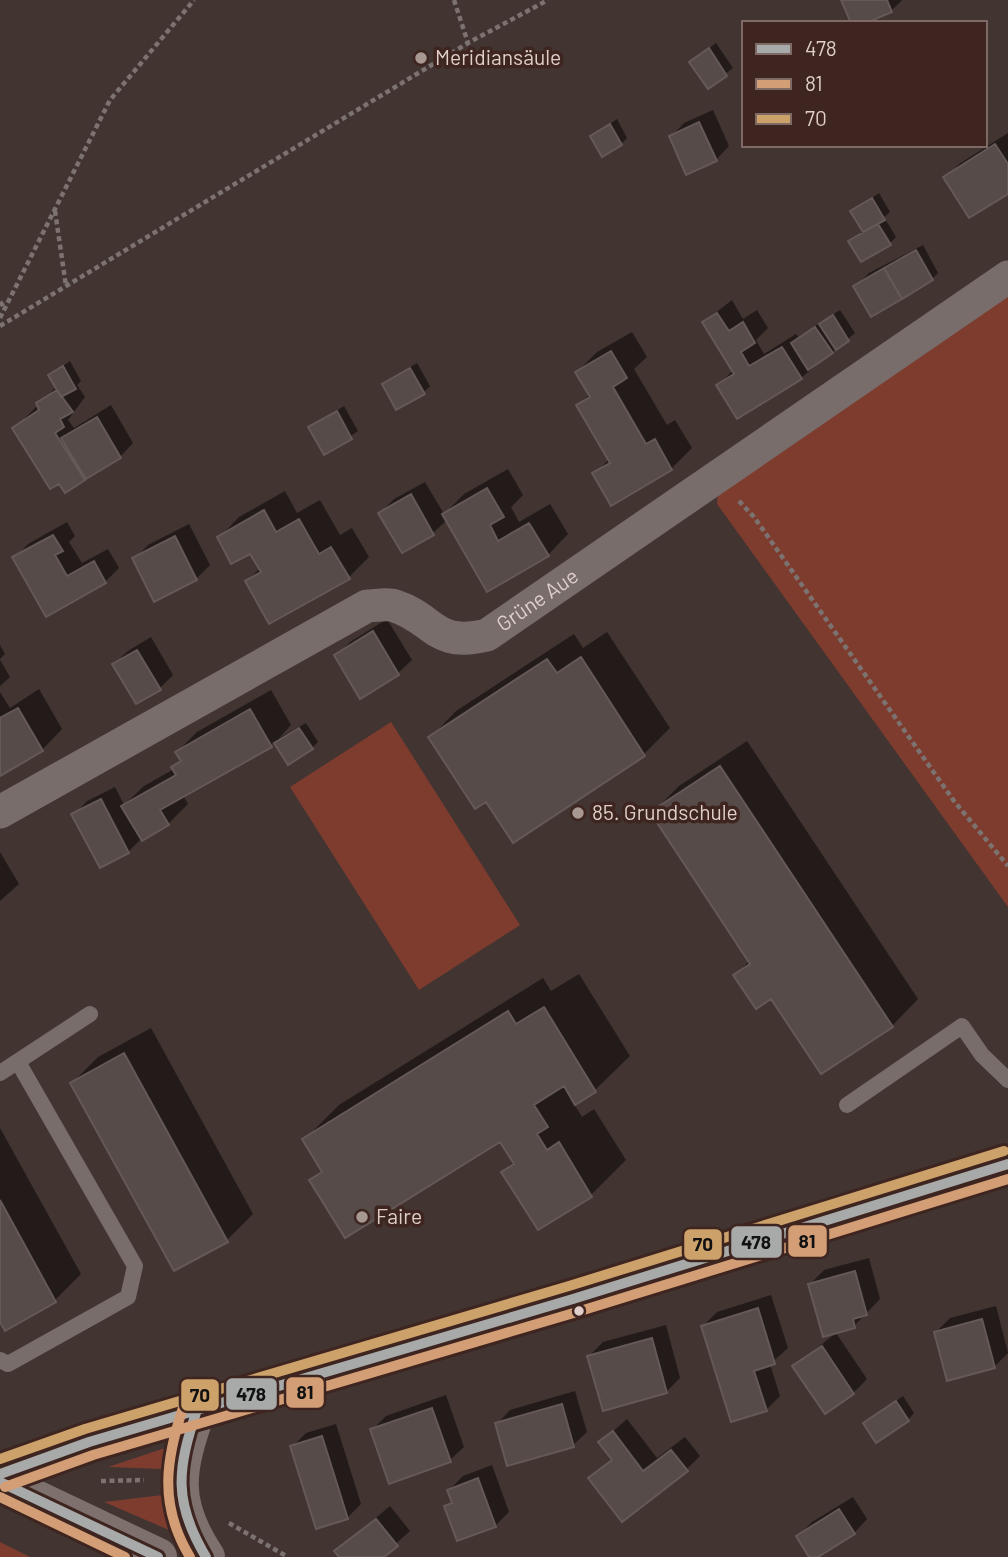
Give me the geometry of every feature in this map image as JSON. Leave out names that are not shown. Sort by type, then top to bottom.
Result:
[{"type":"main road","points":[[0,1474],[89,1442],[612,1287],[1008,1164]]},
{"type":"main road","points":[[197,1410],[177,1479],[183,1511],[206,1557]]},
{"type":"main road","points":[[0,1482],[158,1557]]},
{"type":"street","name":"Grüne Aue","points":[[0,812],[367,606],[394,606],[439,632],[462,641],[487,635],[1008,276]]},
{"type":"lane","points":[[0,1073],[90,1014]]},
{"type":"lane","points":[[848,1105],[962,1026],[982,1055],[1008,1080]]},
{"type":"lane","points":[[0,1360],[8,1364],[128,1297],[135,1266],[18,1062]]},
{"type":"path","points":[[0,318],[110,100],[194,0]]},
{"type":"path","points":[[454,0],[468,43]]},
{"type":"path","points":[[0,326],[468,43],[548,0]]},
{"type":"path","points":[[54,211],[66,286]]},
{"type":"path","points":[[0,302],[5,308]]},
{"type":"path","points":[[712,480],[732,494],[754,517],[954,801],[1008,866]]},
{"type":"path","points":[[102,1481],[155,1479]]},
{"type":"path","points":[[221,1515],[230,1524],[288,1557]]},
{"type":"shaded area","points":[[1008,293],[1008,907],[717,504],[718,491]]},
{"type":"shaded area","points":[[391,722],[520,925],[419,990],[290,787]]},
{"type":"shaded area","points":[[165,1448],[162,1469],[108,1467]]},
{"type":"shaded area","points":[[163,1495],[176,1533],[104,1502]]},
{"type":"shaded area","points":[[0,1542],[30,1557],[0,1557]]},
{"type":"building","points":[[841,0],[887,0],[892,12],[871,21],[850,21]]},
{"type":"building","points":[[709,48],[727,76],[708,89],[689,62]]},
{"type":"building","points":[[699,122],[717,161],[686,175],[669,136]]},
{"type":"building","points":[[610,124],[622,145],[602,157],[590,136]]},
{"type":"building","points":[[995,144],[1008,164],[1008,194],[969,218],[943,177]]},
{"type":"building","points":[[872,198],[885,220],[863,232],[850,211]]},
{"type":"building","points":[[878,224],[891,245],[861,262],[848,241]]},
{"type":"building","points":[[916,250],[933,280],[902,299],[884,268]]},
{"type":"building","points":[[884,268],[902,299],[871,317],[853,286]]},
{"type":"building","points":[[717,313],[729,331],[743,322],[755,343],[741,352],[749,366],[782,347],[802,379],[737,419],[716,385],[734,374],[702,322]]},
{"type":"building","points":[[833,315],[849,341],[836,350],[819,324]]},
{"type":"building","points":[[815,327],[833,353],[808,370],[791,343]]},
{"type":"building","points":[[611,351],[627,378],[613,387],[646,444],[655,439],[672,470],[611,506],[592,473],[610,463],[576,405],[590,397],[575,372]]},
{"type":"building","points":[[63,366],[76,389],[61,397],[48,375]]},
{"type":"building","points":[[410,368],[425,394],[396,410],[382,384]]},
{"type":"building","points":[[57,390],[73,412],[60,419],[64,427],[55,433],[85,480],[65,493],[59,484],[50,489],[12,428],[39,410],[36,403]]},
{"type":"building","points":[[337,411],[352,439],[324,455],[308,427]]},
{"type":"building","points":[[97,417],[121,458],[86,479],[61,438]]},
{"type":"building","points":[[487,488],[504,517],[490,525],[498,541],[529,523],[549,556],[487,592],[442,514]]},
{"type":"building","points":[[411,494],[434,535],[402,553],[378,513]]},
{"type":"building","points":[[264,510],[276,532],[299,519],[319,554],[331,547],[350,579],[269,624],[245,581],[261,572],[250,554],[231,564],[217,537]]},
{"type":"building","points":[[53,535],[63,551],[55,555],[67,576],[94,561],[106,583],[46,617],[12,557]]},
{"type":"building","points":[[175,536],[197,580],[154,602],[132,558]]},
{"type":"building","points":[[373,631],[399,675],[360,699],[334,655]]},
{"type":"building","points":[[137,650],[161,690],[136,704],[112,664]]},
{"type":"building","points":[[581,657],[645,756],[513,843],[486,802],[475,809],[428,737],[547,659],[557,673]]},
{"type":"building","points":[[18,708],[43,751],[0,776],[0,718]]},
{"type":"building","points":[[250,709],[272,747],[160,810],[169,825],[142,841],[121,806],[176,775],[171,767],[181,761],[175,752]]},
{"type":"building","points":[[299,728],[313,749],[288,765],[274,743]]},
{"type":"building","points":[[720,766],[893,1027],[821,1074],[771,999],[756,1009],[733,975],[750,964],[650,812]]},
{"type":"building","points":[[101,799],[129,853],[100,868],[71,814]]},
{"type":"building","points":[[544,1007],[596,1092],[575,1105],[564,1086],[534,1105],[548,1127],[537,1134],[547,1150],[559,1142],[592,1197],[538,1230],[501,1172],[514,1164],[500,1142],[345,1238],[309,1180],[322,1172],[302,1139],[508,1011],[516,1024]]},
{"type":"building","points":[[124,1053],[228,1242],[174,1271],[70,1083]]},
{"type":"building","points":[[0,1200],[56,1302],[5,1331],[0,1322]]},
{"type":"building","points":[[855,1271],[867,1315],[853,1319],[855,1328],[823,1337],[808,1284]]},
{"type":"building","points":[[758,1308],[775,1364],[754,1371],[767,1411],[731,1422],[701,1326]]},
{"type":"building","points":[[982,1319],[995,1368],[947,1381],[934,1332]]},
{"type":"building","points":[[652,1338],[667,1393],[603,1411],[587,1356]]},
{"type":"building","points":[[822,1346],[854,1394],[825,1414],[792,1366]]},
{"type":"building","points":[[896,1401],[909,1421],[876,1443],[863,1423]]},
{"type":"building","points":[[562,1404],[574,1447],[507,1466],[495,1423]]},
{"type":"building","points":[[432,1408],[451,1462],[389,1484],[370,1429]]},
{"type":"building","points":[[613,1431],[643,1471],[671,1450],[688,1471],[622,1522],[588,1478],[612,1460],[598,1442]]},
{"type":"building","points":[[322,1436],[348,1519],[316,1529],[290,1446]]},
{"type":"building","points":[[478,1478],[496,1527],[457,1541],[444,1506],[452,1503],[447,1490]]},
{"type":"building","points":[[839,1509],[855,1534],[818,1557],[809,1557],[796,1536]]},
{"type":"building","points":[[376,1519],[398,1546],[384,1557],[339,1557],[334,1551]]},
{"type":"transit line","name":"70","points":[[0,1459],[85,1429],[569,1286],[1004,1151]]},
{"type":"transit line","name":"478","points":[[0,1474],[89,1442],[573,1299],[1008,1164]]},
{"type":"transit line","name":"81","points":[[5,1487],[93,1455],[577,1312],[1008,1179]]},
{"type":"transit line","name":"81","points":[[184,1405],[169,1464],[168,1483],[173,1519],[190,1557]]},
{"type":"transit line","name":"478","points":[[197,1410],[182,1468],[183,1502],[195,1537],[206,1557]]},
{"type":"transit line","name":"478","points":[[0,1482],[158,1557]]},
{"type":"transit line","name":"81","points":[[0,1497],[125,1557]]},
{"type":"place","name":"Meridiansäule","points":[[421,58]]},
{"type":"place","name":"85. Grundschule","points":[[578,813]]},
{"type":"place","name":"Faire","points":[[362,1217]]}]
